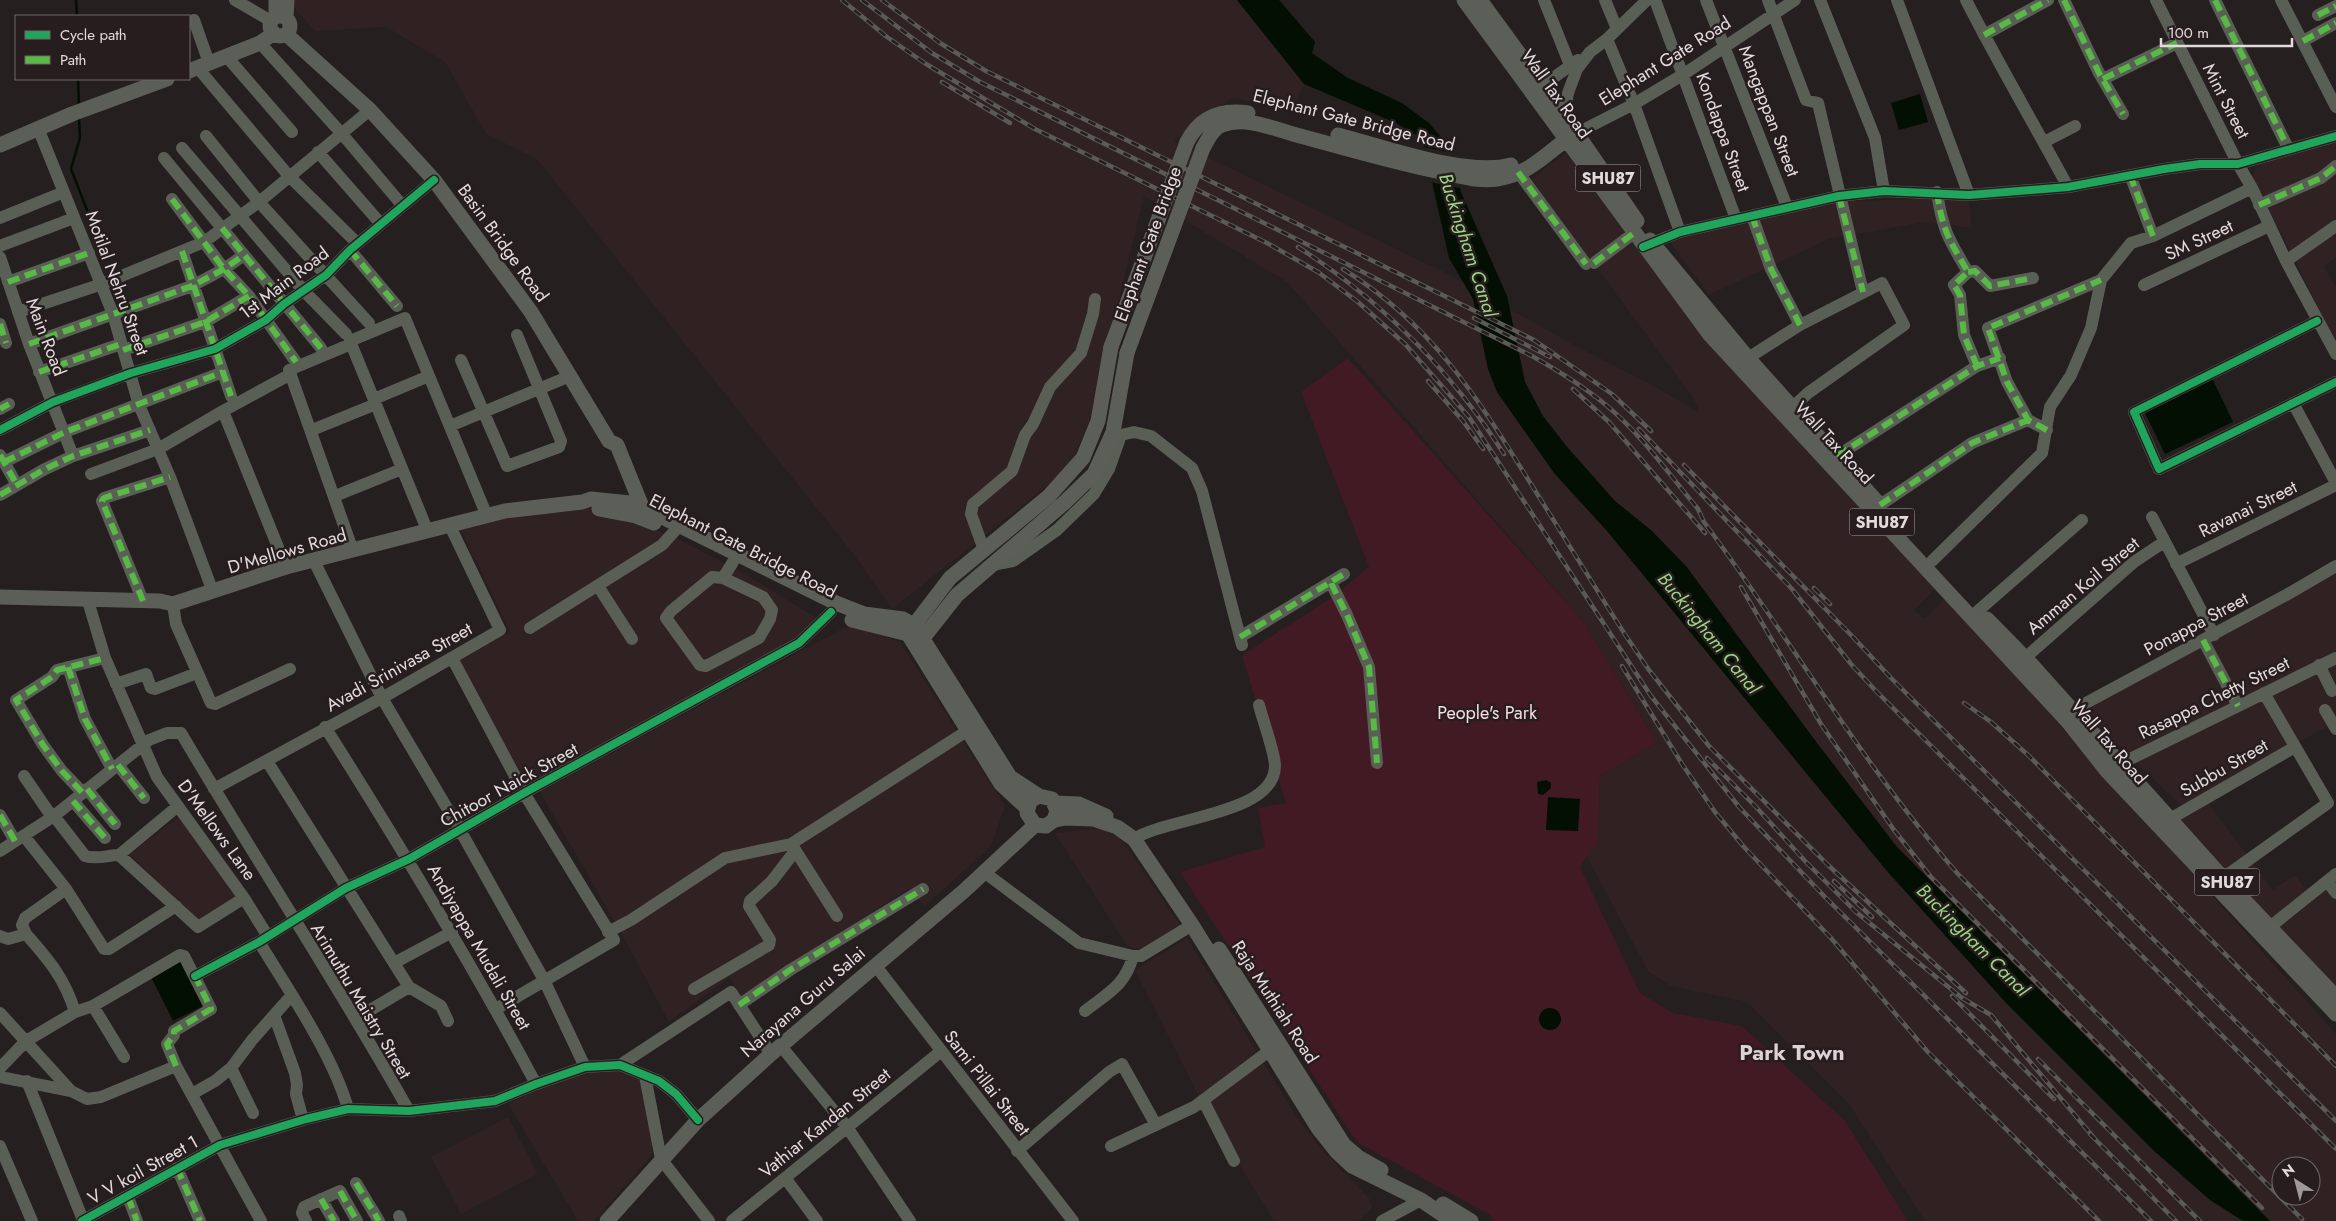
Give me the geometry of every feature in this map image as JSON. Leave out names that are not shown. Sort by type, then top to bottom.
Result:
[{"type":"main road","points":[[276,0],[279,24]]},
{"type":"main road","points":[[198,67],[260,43],[279,24],[287,0]]},
{"type":"main road","name":"Wall Tax Road","points":[[1464,0],[1634,233],[1648,244],[1710,335],[1780,414],[1975,614],[2026,658],[2223,878],[2336,997]]},
{"type":"main road","name":"Wall Tax Road","points":[[1480,0],[1564,115],[1566,140],[1648,244],[1748,358],[1932,561],[2069,723],[2107,771],[2336,1014]]},
{"type":"main road","name":"Basin Bridge Road","points":[[279,24],[370,110],[434,180],[530,312],[610,441],[617,445],[639,512]]},
{"type":"main road","points":[[1,142],[164,80]]},
{"type":"main road","name":"Elephant Gate Bridge Road","points":[[1187,142],[1197,126],[1207,118],[1218,114],[1240,112],[1269,117],[1421,162]]},
{"type":"main road","name":"Elephant Gate Bridge Road","points":[[1204,148],[1216,128],[1221,125],[1240,122],[1469,172]]},
{"type":"main road","points":[[1469,172],[1496,169],[1522,160],[1543,148],[1566,140]]},
{"type":"main road","points":[[1469,172],[1496,179],[1518,172],[1548,156],[1566,140]]},
{"type":"main road","name":"Elephant Gate Bridge","points":[[984,550],[1050,496],[1083,458],[1098,421],[1111,347],[1187,142]]},
{"type":"main road","name":"Elephant Gate Bridge","points":[[992,565],[1094,474],[1113,432],[1127,353],[1204,148]]},
{"type":"main road","name":"D'Mellows Road","points":[[0,597],[88,601],[160,601],[173,604],[286,567],[505,511],[582,502],[591,499],[639,512]]},
{"type":"main road","points":[[639,512],[836,603],[864,614],[903,619],[918,638],[1010,777],[1039,796],[1048,797],[1055,803],[1057,811],[1054,820],[1046,826],[1035,824],[1028,818],[1027,808],[1030,801],[1039,796]]},
{"type":"main road","name":"Elephant Gate Bridge Road","points":[[677,529],[733,562],[831,612],[860,623],[918,638]]},
{"type":"main road","points":[[918,638],[950,578],[984,550]]},
{"type":"main road","points":[[918,638],[957,595],[992,565]]},
{"type":"main road","points":[[918,638],[967,731],[1001,784],[1027,808]]},
{"type":"main road","name":"Raja Muthiah Road","points":[[1055,803],[1079,804],[1118,821],[1137,837],[1192,925],[1344,1145],[1358,1157],[1471,1221]]},
{"type":"main road","name":"Raja Muthiah Road","points":[[1054,820],[1065,818],[1093,819],[1117,827],[1149,844],[1275,1047],[1318,1128],[1337,1152],[1352,1166],[1421,1200],[1452,1221]]},
{"type":"main road","name":"Narayana Guru Salai","points":[[607,1221],[698,1120],[776,1050],[984,872],[1035,824]]},
{"type":"street","points":[[235,0],[279,24]]},
{"type":"street","points":[[1544,0],[1570,65]]},
{"type":"street","points":[[1605,0],[1617,29]]},
{"type":"street","points":[[1542,86],[1607,40],[1647,0]]},
{"type":"street","name":"Kondappa Street","points":[[1655,0],[1684,74],[1736,219]]},
{"type":"street","name":"Mangappan Street","points":[[1706,0],[1787,207]]},
{"type":"street","points":[[1768,0],[1806,100],[1818,102],[1863,292]]},
{"type":"street","name":"Elephant Gate Road","points":[[1566,140],[1634,104],[1684,74],[1795,0]]},
{"type":"street","points":[[1820,0],[1875,138],[1884,191]]},
{"type":"street","points":[[1897,0],[1969,195]]},
{"type":"street","points":[[1966,0],[2068,187]]},
{"type":"street","points":[[1984,35],[2048,0]]},
{"type":"street","points":[[2064,0],[2103,79],[2123,114]]},
{"type":"street","name":"Mint Street","points":[[2156,0],[2238,164],[2252,188],[2286,261],[2336,354]]},
{"type":"street","points":[[2215,0],[2288,148]]},
{"type":"street","points":[[2281,0],[2336,107]]},
{"type":"street","points":[[2318,15],[2336,6]]},
{"type":"street","points":[[194,20],[198,67],[289,176],[353,247],[397,306]]},
{"type":"street","points":[[2303,41],[2336,23]]},
{"type":"street","points":[[1607,40],[1634,104],[1680,232]]},
{"type":"street","points":[[260,43],[342,134],[402,205]]},
{"type":"street","points":[[2103,79],[2177,44]]},
{"type":"street","points":[[1564,115],[1572,80],[1590,52]]},
{"type":"street","points":[[227,57],[292,132]]},
{"type":"street","points":[[18,312],[102,284],[204,242],[259,202],[370,110]]},
{"type":"street","points":[[2044,142],[2075,126]]},
{"type":"street","name":"Motilal Nehru Street","points":[[38,128],[102,284],[113,314],[139,405],[170,477],[213,592]]},
{"type":"street","points":[[206,136],[259,202],[369,323]]},
{"type":"street","points":[[1648,244],[1680,232],[1839,196],[1884,191],[1938,192],[1969,195],[2068,187],[2200,164],[2238,164],[2288,148],[2336,136]]},
{"type":"street","points":[[182,148],[303,290],[348,339],[428,532]]},
{"type":"street","points":[[318,152],[381,224]]},
{"type":"street","points":[[164,158],[321,348]]},
{"type":"street","points":[[2259,205],[2321,178],[2336,166]]},
{"type":"street","points":[[1518,172],[1590,264],[1634,233]]},
{"type":"street","points":[[2130,176],[2153,236]]},
{"type":"street","name":"1st Main Road","points":[[53,402],[131,373],[215,349],[266,320],[284,304],[326,275],[353,247],[434,180]]},
{"type":"street","points":[[2047,430],[2028,420],[2007,382],[1988,328],[2101,280],[2131,244],[2153,236],[2252,188]]},
{"type":"street","points":[[0,218],[64,192]]},
{"type":"street","points":[[1938,192],[1941,220],[1947,236],[1968,272]]},
{"type":"street","points":[[172,199],[224,270],[250,296],[296,362]]},
{"type":"street","points":[[1752,216],[1771,269],[1800,325]]},
{"type":"street","points":[[0,246],[74,218]]},
{"type":"street","name":"SM Street","points":[[2144,285],[2269,226]]},
{"type":"street","points":[[2286,261],[2334,232]]},
{"type":"street","points":[[182,251],[192,286],[231,396]]},
{"type":"street","points":[[8,282],[89,253]]},
{"type":"street","points":[[29,344],[192,286],[224,270],[244,255]]},
{"type":"street","name":"Main Road","points":[[0,257],[39,372],[53,402],[73,456]]},
{"type":"street","points":[[1977,366],[1964,335],[1960,295],[1954,285],[1968,272],[1974,271],[1990,286],[2033,278]]},
{"type":"street","points":[[1932,561],[2042,453],[2050,406],[2071,375],[2091,328],[2101,280]]},
{"type":"street","points":[[1748,358],[1800,325],[1881,282],[1904,323],[1793,406]]},
{"type":"street","points":[[39,372],[205,322],[250,296]]},
{"type":"street","points":[[984,550],[971,514],[973,504],[1012,471],[1025,434],[1033,424],[1050,387],[1081,353],[1093,314],[1095,299]]},
{"type":"street","points":[[353,551],[312,430],[289,370],[348,339],[350,341],[405,318],[488,516]]},
{"type":"street","points":[[2318,321],[2134,412],[2159,470],[2336,382]]},
{"type":"street","points":[[0,324],[6,343]]},
{"type":"street","points":[[461,360],[504,464],[511,467],[561,444],[517,335]]},
{"type":"street","points":[[1836,456],[1977,366],[2000,358]]},
{"type":"street","points":[[17,485],[2,458],[64,432],[223,372]]},
{"type":"street","points":[[91,474],[158,449],[291,374]]},
{"type":"street","points":[[312,430],[429,376]]},
{"type":"street","points":[[450,426],[570,376]]},
{"type":"street","points":[[0,430],[53,402]]},
{"type":"street","points":[[2293,403],[2336,484]]},
{"type":"street","points":[[224,411],[286,567]]},
{"type":"street","points":[[1880,505],[1972,444],[2028,420]]},
{"type":"street","points":[[0,495],[73,456],[150,430]]},
{"type":"street","points":[[992,565],[1013,561],[1057,530],[1094,494],[1109,469],[1121,435],[1134,432],[1151,436],[1192,468],[1202,491],[1241,641],[1344,574]]},
{"type":"street","points":[[335,496],[402,469]]},
{"type":"street","points":[[143,602],[102,501],[170,477]]},
{"type":"street","name":"Ravanai Street","points":[[2176,564],[2336,484]]},
{"type":"street","points":[[2152,517],[2176,564],[2238,706]]},
{"type":"street","points":[[1975,614],[2082,520]]},
{"type":"street","name":"Avadi Srinivasa Street","points":[[214,789],[325,727],[382,698],[500,630],[450,526]]},
{"type":"street","points":[[530,628],[662,544],[677,529]]},
{"type":"street","name":"Amman Koil Street","points":[[2026,658],[2134,562],[2164,542]]},
{"type":"street","points":[[314,561],[382,698],[460,830],[544,980],[586,1067]]},
{"type":"street","points":[[723,578],[733,562]]},
{"type":"street","name":"Ponappa Street","points":[[2072,710],[2336,566]]},
{"type":"street","points":[[712,577],[723,578],[762,597],[772,610],[770,619],[759,638],[710,666],[700,665],[666,618],[670,610],[712,577]]},
{"type":"street","points":[[1331,583],[1348,615],[1368,667],[1377,763]]},
{"type":"street","points":[[598,586],[632,639]]},
{"type":"street","name":"D'Mellows Lane","points":[[88,601],[105,658],[144,743],[157,777],[244,898],[292,996],[324,1054],[344,1096],[348,1109]]},
{"type":"street","points":[[173,604],[176,624],[209,702],[213,704],[290,669]]},
{"type":"street","name":"Chitoor Naick Street","points":[[195,976],[263,939],[346,888],[409,859],[524,792],[799,643],[831,612]]},
{"type":"street","points":[[105,658],[57,670],[52,677],[17,698],[16,702],[43,745],[80,794],[105,838]]},
{"type":"street","points":[[452,658],[524,792],[611,936]]},
{"type":"street","name":"Rasappa Chetty Street","points":[[2107,771],[2336,658]]},
{"type":"street","points":[[2319,665],[2332,691]]},
{"type":"street","points":[[68,667],[85,719],[115,767],[144,798]]},
{"type":"street","points":[[116,684],[146,674],[151,688],[154,689],[197,673]]},
{"type":"street","points":[[2223,878],[2328,803],[2264,693]]},
{"type":"street","points":[[1137,837],[1160,826],[1200,818],[1259,796],[1271,783],[1275,765],[1259,705]]},
{"type":"street","points":[[2325,710],[2336,729]]},
{"type":"street","name":"Andiyappa Mudali Street","points":[[325,727],[409,859],[496,1008],[536,1084]]},
{"type":"street","points":[[496,1008],[544,980],[725,858],[793,847],[967,731]]},
{"type":"street","name":"Arimuthu Maistry Street","points":[[144,743],[174,732],[181,733],[294,920],[357,1018],[409,1111]]},
{"type":"street","points":[[0,851],[53,816],[144,743]]},
{"type":"street","name":"Subbu Street","points":[[2170,819],[2295,747]]},
{"type":"street","points":[[266,761],[409,987],[441,1006],[448,1021]]},
{"type":"street","points":[[24,776],[85,856],[93,859],[108,855],[119,855],[178,806]]},
{"type":"street","points":[[80,794],[116,824]]},
{"type":"street","points":[[0,815],[66,888],[104,949],[176,906]]},
{"type":"street","points":[[793,847],[837,916]]},
{"type":"street","points":[[694,989],[769,945],[770,940],[749,906],[750,902],[772,881],[793,847]]},
{"type":"street","points":[[119,855],[198,927],[244,898]]},
{"type":"street","points":[[984,872],[1079,943],[1133,956],[1141,956],[1192,925]]},
{"type":"street","points":[[2270,927],[2332,878],[2336,893]]},
{"type":"street","points":[[66,888],[25,918],[22,925],[26,934],[49,960],[67,987],[75,1012]]},
{"type":"street","points":[[739,1005],[790,970],[923,889]]},
{"type":"street","points":[[394,963],[452,932]]},
{"type":"street","points":[[0,936],[8,939],[26,934]]},
{"type":"street","points":[[0,1068],[26,1040],[75,1012],[93,1006],[180,955],[184,956],[211,1010],[174,1031],[167,1044],[176,1066],[261,1221]]},
{"type":"street","points":[[1085,1011],[1122,982],[1129,972],[1133,956]]},
{"type":"street","name":"Sami Pillai Street","points":[[875,966],[1072,1221]]},
{"type":"street","points":[[357,1018],[409,987]]},
{"type":"street","points":[[620,1065],[731,992],[739,1005],[776,1050],[847,1128],[910,1221]]},
{"type":"street","points":[[192,1094],[215,1082],[231,1068],[292,996]]},
{"type":"street","points":[[93,1006],[124,1057]]},
{"type":"street","points":[[0,1013],[71,1091]]},
{"type":"street","points":[[274,1015],[295,1073],[296,1094],[303,1120]]},
{"type":"street","points":[[1111,1146],[1203,1100],[1275,1047]]},
{"type":"street","name":"Vathiar Kandan Street","points":[[732,1221],[940,1052]]},
{"type":"street","points":[[1017,1151],[1109,1072],[1122,1064],[1156,1124]]},
{"type":"street","points":[[620,1065],[658,1081],[676,1094],[698,1120]]},
{"type":"street","name":"V V koil Street 1","points":[[82,1220],[128,1197],[220,1145],[303,1120],[348,1109],[409,1111],[495,1101],[536,1084],[586,1067],[620,1065]]},
{"type":"street","points":[[0,1077],[71,1091],[87,1099],[101,1097],[176,1066]]},
{"type":"street","points":[[231,1068],[253,1113]]},
{"type":"street","points":[[645,1076],[661,1159],[709,1221]]},
{"type":"street","points":[[27,1081],[82,1220]]},
{"type":"street","points":[[1203,1100],[1234,1161]]},
{"type":"street","points":[[0,1146],[32,1221]]},
{"type":"street","points":[[177,1168],[200,1221]]},
{"type":"street","points":[[786,1179],[817,1221]]},
{"type":"street","points":[[356,1183],[379,1221]]},
{"type":"street","points":[[306,1221],[302,1209],[340,1191],[357,1221]]},
{"type":"street","points":[[128,1197],[137,1221]]},
{"type":"street","points":[[321,1200],[334,1221]]},
{"type":"street","points":[[1382,1221],[1421,1200]]},
{"type":"shaded area","points":[[293,0],[1237,0],[1304,84],[1293,109],[1232,98],[1174,141],[1448,274],[1572,344],[1645,381],[1699,412],[1695,400],[1531,179],[1566,153],[1726,362],[1935,589],[1914,610],[1924,619],[1946,598],[2336,1034],[2336,1221],[1925,1221],[1849,1104],[1747,1002],[1671,986],[1648,971],[1587,857],[1598,840],[1600,776],[1657,743],[1583,621],[1287,282],[1144,196],[1089,423],[1067,470],[892,609],[855,556],[537,159],[486,134],[445,62],[386,27],[315,31],[294,8]]},
{"type":"shaded area","points":[[2336,140],[2336,258],[2324,266],[2336,287],[2336,342],[2252,176],[2258,163]]},
{"type":"shaded area","points":[[1969,198],[1972,228],[1924,222],[1829,239],[1709,295],[1669,241],[1845,201]]},
{"type":"shaded area","points":[[592,507],[620,515],[676,538],[747,575],[823,622],[525,790],[460,660],[510,632],[459,526],[527,512]]},
{"type":"shaded area","points":[[2336,569],[2336,722],[2182,806],[2078,708]]},
{"type":"shaded area","points":[[856,625],[900,642],[1005,806],[991,846],[925,906],[908,889],[741,998],[730,977],[669,1022],[624,938],[540,792],[842,629]]},
{"type":"shaded area","points":[[2209,804],[2273,890],[2295,875],[2312,898],[2330,885],[2336,892],[2336,990],[2181,820]]},
{"type":"shaded area","points":[[184,813],[241,895],[199,923],[130,854]]},
{"type":"shaded area","points":[[1101,828],[1121,839],[1181,926],[1140,949],[1127,946],[1055,833]]},
{"type":"shaded area","points":[[1187,938],[1300,1122],[1325,1153],[1369,1198],[1372,1208],[1358,1221],[1274,1221],[1204,1107],[1135,970]]},
{"type":"shaded area","points":[[593,1067],[624,1068],[643,1081],[653,1147],[652,1155],[594,1221],[578,1221],[508,1104],[547,1084]]},
{"type":"shaded area","points":[[508,1117],[538,1174],[461,1214],[431,1157]]},
{"type":"green space","name":"People's Park","points":[[1348,358],[1583,621],[1657,743],[1600,776],[1598,841],[1580,867],[1640,993],[1673,1013],[1742,1026],[1845,1121],[1908,1221],[1494,1221],[1490,1215],[1357,1142],[1180,872],[1265,847],[1258,808],[1286,803],[1242,655],[1330,599],[1369,567],[1301,392]]},
{"type":"water","name":"Buckingham Canal","points":[[1237,0],[1279,0],[1315,42],[1312,53],[1348,78],[1402,103],[1429,123],[1445,142],[1461,192],[1507,296],[1525,382],[1543,416],[1568,448],[1615,501],[1651,530],[1686,566],[1814,739],[1897,847],[2270,1221],[2243,1221],[2210,1200],[2152,1149],[2007,1004],[1886,870],[1607,531],[1554,473],[1497,392],[1488,369],[1473,299],[1449,258],[1423,142],[1416,135],[1396,123],[1304,84]]},
{"type":"water","points":[[1920,94],[1928,122],[1899,130],[1891,103]]},
{"type":"water","points":[[2212,378],[2233,422],[2165,454],[2144,411]]},
{"type":"water","points":[[1546,780],[1551,783],[1551,788],[1543,795],[1538,794],[1537,782]]},
{"type":"water","points":[[1548,797],[1580,799],[1578,831],[1546,830]]},
{"type":"water","points":[[180,960],[203,1006],[173,1021],[150,975]]},
{"type":"water","points":[[1550,1008],[1558,1011],[1561,1019],[1558,1027],[1550,1030],[1542,1027],[1539,1019],[1542,1011]]},
{"type":"pier","points":[[1424,147],[1451,153],[1461,182],[1459,188],[1430,182]]},
{"type":"waterway","points":[[76,0],[77,15]]},
{"type":"waterway","points":[[78,80],[79,107]]},
{"type":"waterway","points":[[79,117],[80,138],[71,169],[105,256]]},
{"type":"railway","points":[[842,0],[887,37],[926,64],[1035,129],[1267,243],[1318,272],[1358,302],[1405,344],[1469,417],[1651,696],[1740,808],[1825,897],[2151,1221]]},
{"type":"railway","points":[[862,0],[932,53],[980,82],[1532,356],[1588,391],[1619,416],[1643,441],[1698,509],[1704,522],[1858,745],[1923,832],[1958,874],[2302,1219]]},
{"type":"railway","points":[[882,0],[940,43],[986,71],[1534,340],[1612,394],[1651,431]]},
{"type":"railway","points":[[942,82],[1010,123]]},
{"type":"railway","points":[[1298,247],[1358,290],[1412,339],[1461,393],[1504,454]]},
{"type":"railway","points":[[1343,269],[1375,291],[1403,314],[1428,339],[1472,393],[1626,636],[1649,670],[1709,746],[1828,865],[1966,993]]},
{"type":"railway","points":[[1474,318],[1550,357]]},
{"type":"railway","points":[[1428,381],[1463,421],[1483,449]]},
{"type":"railway","points":[[1573,389],[1609,422],[1705,533]]},
{"type":"railway","points":[[1639,429],[1792,589],[1851,664],[1875,690],[2336,1149]]},
{"type":"railway","points":[[1684,465],[1891,678],[2336,1121]]},
{"type":"railway","points":[[1741,587],[1821,724],[1894,830],[1931,877],[2262,1208]]},
{"type":"railway","points":[[1814,588],[1830,604]]},
{"type":"railway","points":[[1622,666],[1682,764],[1715,812],[1744,847],[1831,938],[1927,1051],[2099,1221]]},
{"type":"railway","points":[[1964,703],[1991,722],[2028,755],[2336,1066]]},
{"type":"railway","points":[[1707,758],[1856,912],[1962,998],[1991,1015],[2095,1139]]},
{"type":"railway","points":[[1834,881],[1872,917]]},
{"type":"railway","points":[[1952,996],[2054,1099]]},
{"type":"railway","points":[[2038,1059],[2200,1221]]},
{"type":"railway","points":[[2090,1134],[2176,1221]]},
{"type":"marked path","points":[[1984,35],[2048,0]]},
{"type":"marked path","points":[[2064,0],[2099,73],[2123,114]]},
{"type":"marked path","points":[[2215,0],[2288,148]]},
{"type":"marked path","points":[[2318,15],[2336,6]]},
{"type":"marked path","points":[[2303,41],[2336,23]]},
{"type":"marked path","points":[[2103,79],[2177,43]]},
{"type":"marked path","points":[[2259,205],[2321,178],[2336,166]]},
{"type":"marked path","points":[[1518,172],[1586,264]]},
{"type":"marked path","points":[[2130,175],[2153,236]]},
{"type":"marked path","points":[[1937,192],[1941,216],[1947,234],[1968,272],[1954,285],[1960,295],[1964,335],[1977,366]]},
{"type":"marked path","points":[[1839,196],[1863,292]]},
{"type":"marked path","points":[[172,199],[224,269],[249,296],[296,362]]},
{"type":"marked path","points":[[1752,216],[1771,269],[1800,325]]},
{"type":"marked path","points":[[222,228],[321,348]]},
{"type":"marked path","points":[[1594,263],[1634,233]]},
{"type":"marked path","points":[[350,250],[397,306]]},
{"type":"marked path","points":[[182,251],[231,396]]},
{"type":"marked path","points":[[8,282],[89,253]]},
{"type":"marked path","points":[[29,344],[192,286],[224,269],[244,255]]},
{"type":"marked path","points":[[1968,272],[1975,271],[1990,286],[2033,278]]},
{"type":"marked path","points":[[2047,430],[2028,420],[2007,382],[1988,328],[2101,280]]},
{"type":"marked path","points":[[123,350],[205,322],[249,296]]},
{"type":"marked path","points":[[0,324],[6,343]]},
{"type":"marked path","points":[[39,372],[121,344]]},
{"type":"marked path","points":[[1837,456],[1977,366],[2000,358]]},
{"type":"marked path","points":[[4,462],[65,432],[223,372]]},
{"type":"marked path","points":[[0,409],[9,404]]},
{"type":"marked path","points":[[1880,505],[1972,443],[2028,420]]},
{"type":"marked path","points":[[0,495],[45,469],[73,456],[150,430]]},
{"type":"marked path","points":[[0,455],[17,485]]},
{"type":"marked path","points":[[143,601],[102,501],[104,498],[170,477]]},
{"type":"marked path","points":[[1240,637],[1344,574]]},
{"type":"marked path","points":[[1331,583],[1369,667],[1377,763]]},
{"type":"marked path","points":[[2203,640],[2238,706]]},
{"type":"marked path","points":[[82,792],[62,771],[43,745],[16,700],[52,677],[57,670],[105,658]]},
{"type":"marked path","points":[[68,667],[85,719],[112,769]]},
{"type":"marked path","points":[[118,765],[144,798]]},
{"type":"marked path","points":[[87,789],[115,824]]},
{"type":"marked path","points":[[73,801],[105,838]]},
{"type":"marked path","points":[[0,815],[15,841]]},
{"type":"marked path","points":[[739,1005],[790,970],[923,889]]},
{"type":"marked path","points":[[176,1066],[167,1044],[174,1035],[174,1031],[211,1009],[195,976]]},
{"type":"marked path","points":[[177,1168],[200,1221]]},
{"type":"marked path","points":[[356,1183],[379,1221]]},
{"type":"marked path","points":[[340,1191],[357,1221]]},
{"type":"marked path","points":[[128,1197],[137,1221]]},
{"type":"marked path","points":[[321,1199],[334,1221]]},
{"type":"cycle path","points":[[1643,247],[1680,232],[1839,196],[1884,191],[1969,195],[2068,187],[2200,164],[2238,164],[2336,136]]},
{"type":"cycle path","points":[[0,430],[53,402],[131,373],[215,349],[266,320],[284,304],[326,275],[350,250],[434,180]]},
{"type":"cycle path","points":[[2317,321],[2134,412],[2159,469],[2336,382]]},
{"type":"cycle path","points":[[195,976],[259,942],[346,888],[409,859],[524,793],[799,643],[831,612]]},
{"type":"cycle path","points":[[82,1221],[220,1145],[306,1119],[348,1109],[409,1111],[495,1101],[585,1067],[620,1065],[659,1081],[676,1094],[698,1120]]},
{"type":"district","name":"Park Town","points":[[1792,1052]]}]
